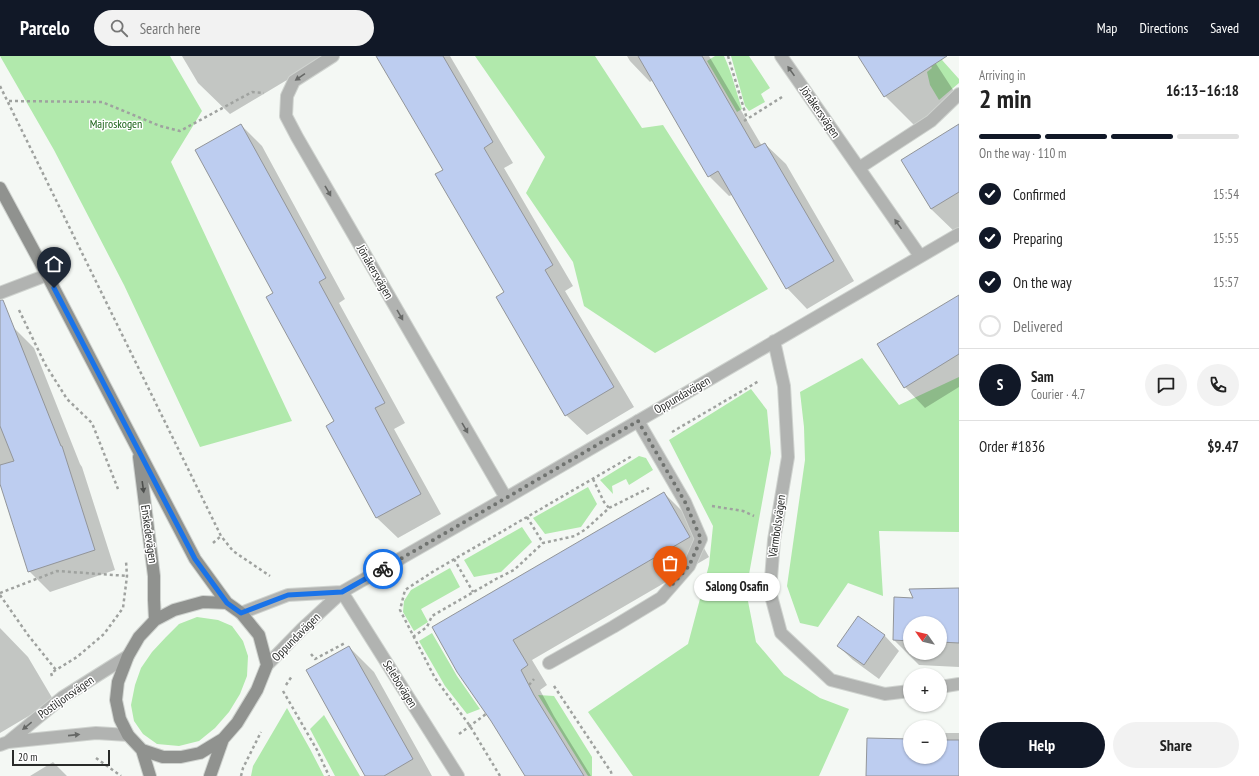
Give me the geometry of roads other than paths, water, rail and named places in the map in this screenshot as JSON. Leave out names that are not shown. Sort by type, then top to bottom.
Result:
[{"type":"street","name":"Jönåkersvägen","points":[[333,56],[294,81],[287,96],[286,116],[506,498]]},
{"type":"street","name":"Jönåkersvägen","points":[[780,56],[920,256]]},
{"type":"street","points":[[859,168],[931,121],[959,94]]},
{"type":"street","name":"Enskedevägen","points":[[0,188],[48,275],[195,559],[227,603],[241,613],[259,635],[267,665]]},
{"type":"street","name":"Oppundavägen","points":[[267,665],[302,629],[342,592],[959,234]]},
{"type":"street","points":[[5,291],[48,275]]},
{"type":"street","name":"Värmbolsvägen","points":[[774,341],[784,386],[788,456],[774,540],[770,592],[781,633],[831,680],[885,694],[903,692]]},
{"type":"street","points":[[550,663],[614,627],[661,598],[689,566],[701,539],[685,502],[638,421]]},
{"type":"street","name":"Enskedevägen","points":[[137,448],[154,576],[155,620]]},
{"type":"street","name":"Oppundavägen","points":[[241,613],[288,595],[342,592]]},
{"type":"street","name":"Selebovägen","points":[[342,592],[458,776]]},
{"type":"street","points":[[150,776],[142,750],[128,735],[120,719],[116,700],[118,682],[128,656],[139,637],[155,620],[174,610],[203,602],[227,603]]},
{"type":"street","name":"Postiljonsvägen","points":[[4,744],[63,697],[128,656]]},
{"type":"street","points":[[142,750],[163,757],[181,757],[200,753],[223,739],[237,723],[257,690],[267,665]]},
{"type":"street","points":[[947,686],[959,684]]},
{"type":"street","name":"Postiljonsvägen","points":[[4,744],[96,733],[128,735]]},
{"type":"street","points":[[210,776],[223,739]]},
{"type":"place","name":"Salong Osafin","points":[[670,587]]},
{"type":"park label","name":"Majroskogen","points":[[116,124]]}]
